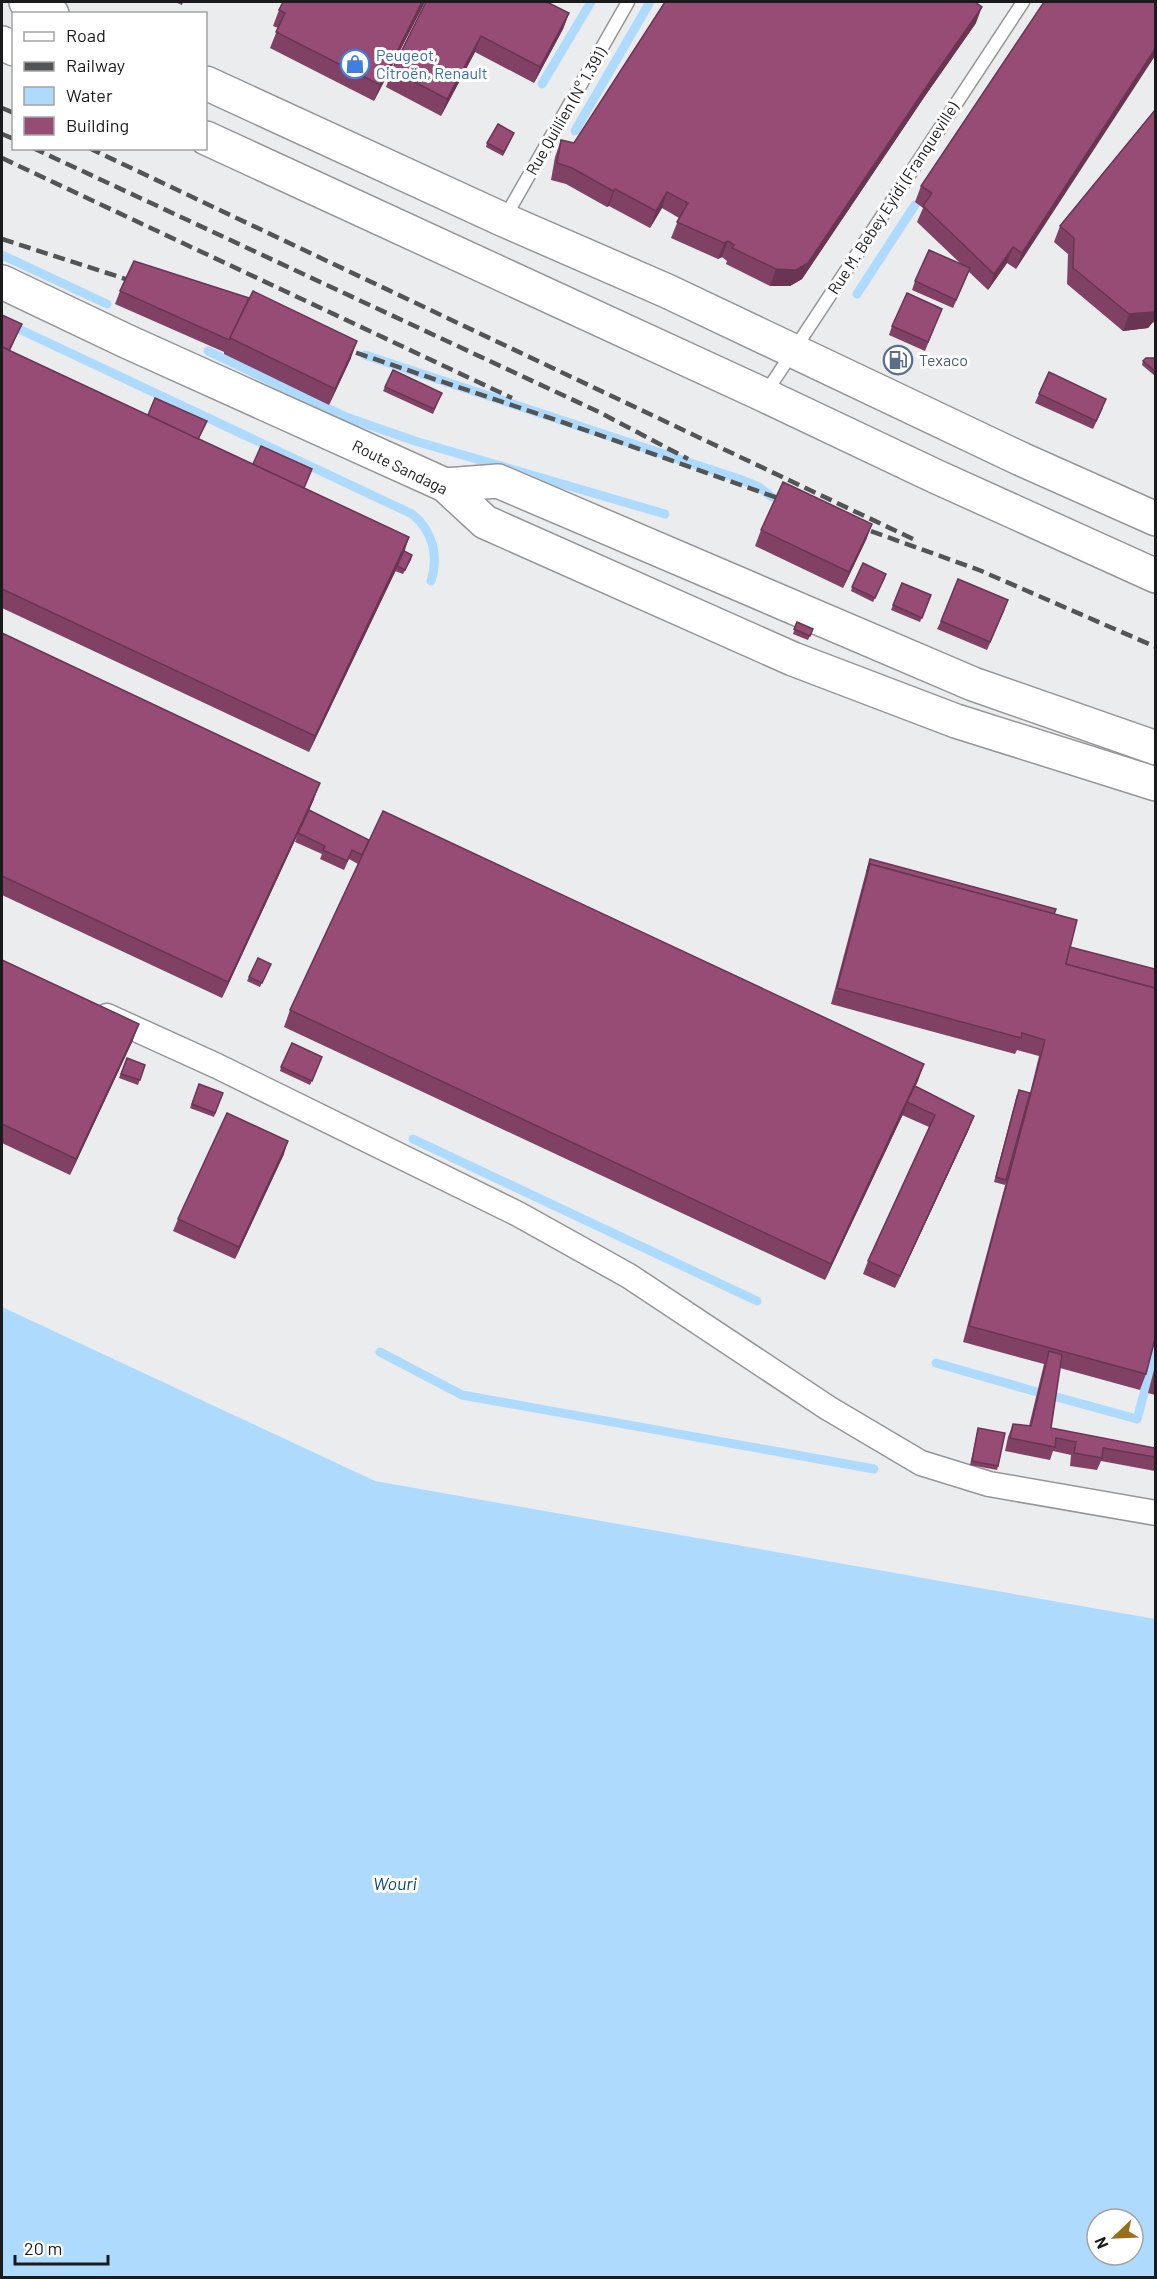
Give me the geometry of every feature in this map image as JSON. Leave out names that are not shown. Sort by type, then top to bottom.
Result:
[{"type":"main road","points":[[26,2],[48,12]]},
{"type":"main road","points":[[207,83],[504,220],[667,291],[1021,459],[1155,519]]},
{"type":"main road","points":[[207,138],[1155,576]]},
{"type":"main road","name":"Route Sandaga","points":[[2,282],[126,341],[446,485],[485,522],[793,659],[956,721],[1145,781]]},
{"type":"main road","points":[[446,485],[498,481],[973,684],[1151,747],[1145,781]]},
{"type":"street","points":[[88,1007],[217,1066],[518,1214],[629,1276],[828,1407],[921,1463],[989,1484],[1155,1513]]},
{"type":"lane","name":"Rue Quillien (N° 1.391)","points":[[504,220],[628,2]]},
{"type":"lane","name":"Rue M. Bebey Eyidi (Franqueville)","points":[[764,395],[1023,2]]},
{"type":"water","name":"Wouri","points":[[2,1307],[375,1481],[1155,1619],[1155,2277],[2,2277]]},
{"type":"building","points":[[283,2],[422,2],[380,85],[276,32],[285,13],[279,10]]},
{"type":"building","points":[[426,2],[547,2],[569,13],[540,67],[481,36],[447,99],[392,70]]},
{"type":"building","points":[[665,2],[975,2],[982,7],[808,263],[796,270],[776,269],[732,248],[734,245],[728,241],[724,243],[677,222],[688,203],[667,192],[656,211],[572,168],[557,163],[561,140],[574,143]]},
{"type":"building","points":[[1044,2],[1155,2],[1155,49],[1022,253],[1013,247],[994,274],[923,206],[932,193],[921,186]]},
{"type":"building","points":[[1155,110],[1155,310],[1154,312],[1129,314],[1073,268],[1074,238],[1060,226]]},
{"type":"building","points":[[498,124],[514,133],[504,152],[487,143]]},
{"type":"building","points":[[929,250],[970,268],[956,300],[915,281]]},
{"type":"building","points":[[134,261],[249,298],[229,340],[120,291]]},
{"type":"building","points":[[253,291],[357,341],[335,389],[230,338]]},
{"type":"building","points":[[907,293],[942,309],[928,342],[892,326]]},
{"type":"building","points":[[2,315],[22,324],[9,350],[2,347]]},
{"type":"building","points":[[2,347],[409,537],[315,736],[2,589]]},
{"type":"building","points":[[1146,358],[1155,358],[1155,371],[1143,361]]},
{"type":"building","points":[[393,370],[442,393],[434,409],[385,387]]},
{"type":"building","points":[[1049,372],[1106,399],[1096,421],[1039,394]]},
{"type":"building","points":[[155,398],[207,421],[198,439],[148,415]]},
{"type":"building","points":[[261,446],[312,469],[304,488],[253,464]]},
{"type":"building","points":[[783,482],[872,524],[849,572],[761,530]]},
{"type":"building","points":[[404,551],[412,555],[405,570],[397,566]]},
{"type":"building","points":[[863,563],[886,574],[875,598],[852,587]]},
{"type":"building","points":[[958,579],[1008,600],[990,642],[941,621]]},
{"type":"building","points":[[902,583],[931,595],[922,618],[893,605]]},
{"type":"building","points":[[797,622],[813,629],[810,636],[794,629]]},
{"type":"building","points":[[2,633],[320,783],[228,982],[2,876]]},
{"type":"building","points":[[309,810],[369,840],[362,855],[352,850],[347,861],[323,850],[325,846],[298,833]]},
{"type":"building","points":[[383,811],[924,1064],[831,1264],[290,1010]]},
{"type":"building","points":[[870,859],[1056,909],[1054,914],[870,864],[867,872]]},
{"type":"building","points":[[870,864],[1077,920],[1066,964],[1155,988],[1155,1339],[1146,1374],[969,1326],[1045,1040],[1022,1033],[1021,1038],[837,988]]},
{"type":"building","points":[[1070,947],[1155,969],[1155,988],[1066,964]]},
{"type":"building","points":[[258,958],[271,964],[262,983],[249,977]]},
{"type":"building","points":[[2,960],[139,1024],[76,1159],[2,1124]]},
{"type":"building","points":[[292,1043],[322,1057],[312,1081],[281,1067]]},
{"type":"building","points":[[127,1058],[145,1065],[140,1080],[121,1074]]},
{"type":"building","points":[[199,1084],[223,1093],[215,1113],[192,1104]]},
{"type":"building","points":[[915,1086],[974,1116],[900,1276],[868,1261],[935,1115],[907,1102]]},
{"type":"building","points":[[1019,1090],[1030,1093],[1006,1180],[996,1177]]},
{"type":"building","points":[[227,1113],[288,1141],[239,1247],[178,1219]]},
{"type":"building","points":[[1049,1351],[1062,1355],[1051,1428],[1155,1448],[1155,1457],[1103,1448],[1102,1458],[1074,1453],[1076,1442],[1056,1438],[1055,1447],[1010,1438],[1013,1424],[1031,1426]]},
{"type":"building","points":[[978,1428],[1005,1433],[998,1466],[972,1461]]},
{"type":"waterway","points":[[542,84],[591,2]]},
{"type":"waterway","points":[[575,131],[650,2]]},
{"type":"waterway","points":[[857,294],[915,205]]},
{"type":"waterway","points":[[2,255],[107,304]]},
{"type":"waterway","points":[[2,321],[412,514],[425,528],[432,545],[434,562],[431,581]]},
{"type":"waterway","points":[[208,351],[346,417],[415,441],[665,514]]},
{"type":"waterway","points":[[365,355],[739,479],[759,487],[772,497]]},
{"type":"waterway","points":[[413,1139],[757,1301]]},
{"type":"waterway","points":[[1053,1396],[1137,1419],[1156,1350]]},
{"type":"waterway","points":[[380,1352],[462,1395],[874,1469]]},
{"type":"waterway","points":[[936,1363],[1037,1392]]},
{"type":"railway","points":[[2,108],[12,112]]},
{"type":"railway","points":[[2,134],[12,138]]},
{"type":"railway","points":[[37,150],[599,412],[688,459]]},
{"type":"railway","points":[[93,150],[913,539]]},
{"type":"railway","points":[[2,158],[512,398]]},
{"type":"railway","points":[[2,239],[141,284]]},
{"type":"railway","points":[[339,347],[792,503]]},
{"type":"railway","points":[[854,525],[979,570],[1156,647]]},
{"type":"place","name":"Peugeot, Citroën, Renault","points":[[355,64]]},
{"type":"place","name":"Texaco","points":[[898,360]]}]
